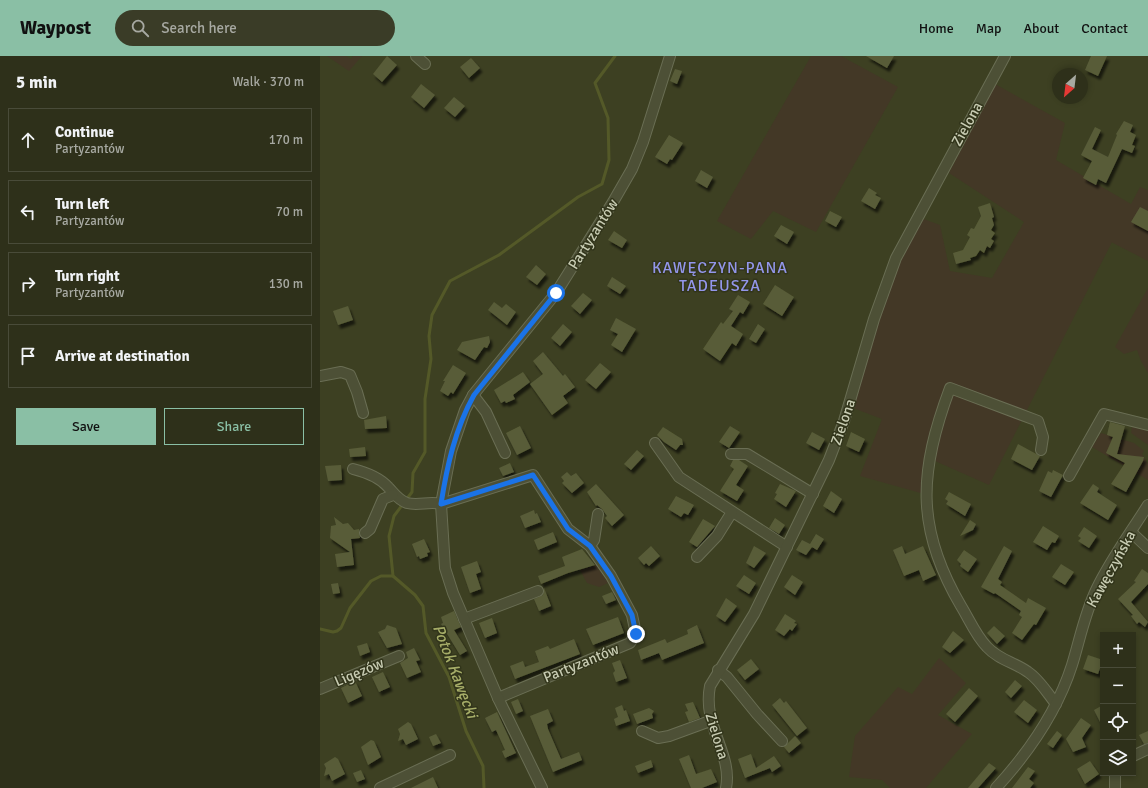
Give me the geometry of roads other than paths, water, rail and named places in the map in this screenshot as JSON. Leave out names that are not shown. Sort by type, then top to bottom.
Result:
[{"type":"street","points":[[416,56],[425,64]]},
{"type":"street","name":"Partyzantów","points":[[542,788],[498,698],[444,568],[441,504],[451,451],[465,410],[474,395],[556,293],[613,202],[632,169],[643,142],[670,56]]},
{"type":"street","name":"Zielona","points":[[726,788],[727,768],[710,720],[707,698],[710,686],[718,670],[754,614],[813,494],[844,421],[892,265],[1005,56]]},
{"type":"street","points":[[320,376],[341,372],[350,375],[363,413]]},
{"type":"street","points":[[1041,450],[1043,437],[1038,421],[950,388],[939,418],[928,459],[927,519],[933,545],[954,594],[986,646],[1005,661],[1029,672],[1056,704]]},
{"type":"street","points":[[474,395],[486,412],[505,453]]},
{"type":"street","points":[[1069,476],[1104,414],[1148,425]]},
{"type":"street","points":[[655,443],[679,477],[787,547]]},
{"type":"street","points":[[731,454],[747,454],[813,494]]},
{"type":"street","points":[[353,469],[366,473],[388,486],[400,498]]},
{"type":"street","name":"Partyzantów","points":[[441,504],[533,475],[568,529],[590,546],[611,576],[624,604],[632,615],[636,634],[630,643],[498,698]]},
{"type":"street","points":[[365,533],[370,529],[383,499],[400,498],[441,504]]},
{"type":"street","name":"Kawęczyńska","points":[[996,788],[1009,774],[1042,730],[1056,704],[1071,666],[1086,614],[1097,588],[1148,505]]},
{"type":"street","points":[[697,557],[717,536],[732,512]]},
{"type":"street","points":[[590,546],[594,540],[598,514]]},
{"type":"street","points":[[1131,532],[1148,548]]},
{"type":"street","points":[[464,618],[538,591]]},
{"type":"street","name":"Ligęzów","points":[[320,689],[399,656]]},
{"type":"street","points":[[718,670],[727,678],[782,741]]},
{"type":"street","points":[[642,731],[658,738],[669,736],[710,720]]},
{"type":"street","points":[[1136,754],[1148,748]]},
{"type":"street","points":[[380,788],[450,755]]},
{"type":"street","points":[[1115,776],[1115,788]]},
{"type":"waterway","points":[[393,576],[389,536],[394,516],[412,492],[413,473],[425,452],[425,399],[431,359],[429,336],[432,315],[450,281],[499,255],[578,197],[602,184],[609,160],[608,118],[595,83],[615,56]]},
{"type":"waterway","name":"Potok Kawęcki","points":[[320,629],[333,632],[341,628],[350,608],[371,581],[381,576],[393,576],[415,595],[423,606],[426,633],[449,677],[466,731],[483,766],[484,788]]},
{"type":"district","name":"KAWĘCZYN-PANA TADEUSZA","points":[[720,276]]}]
